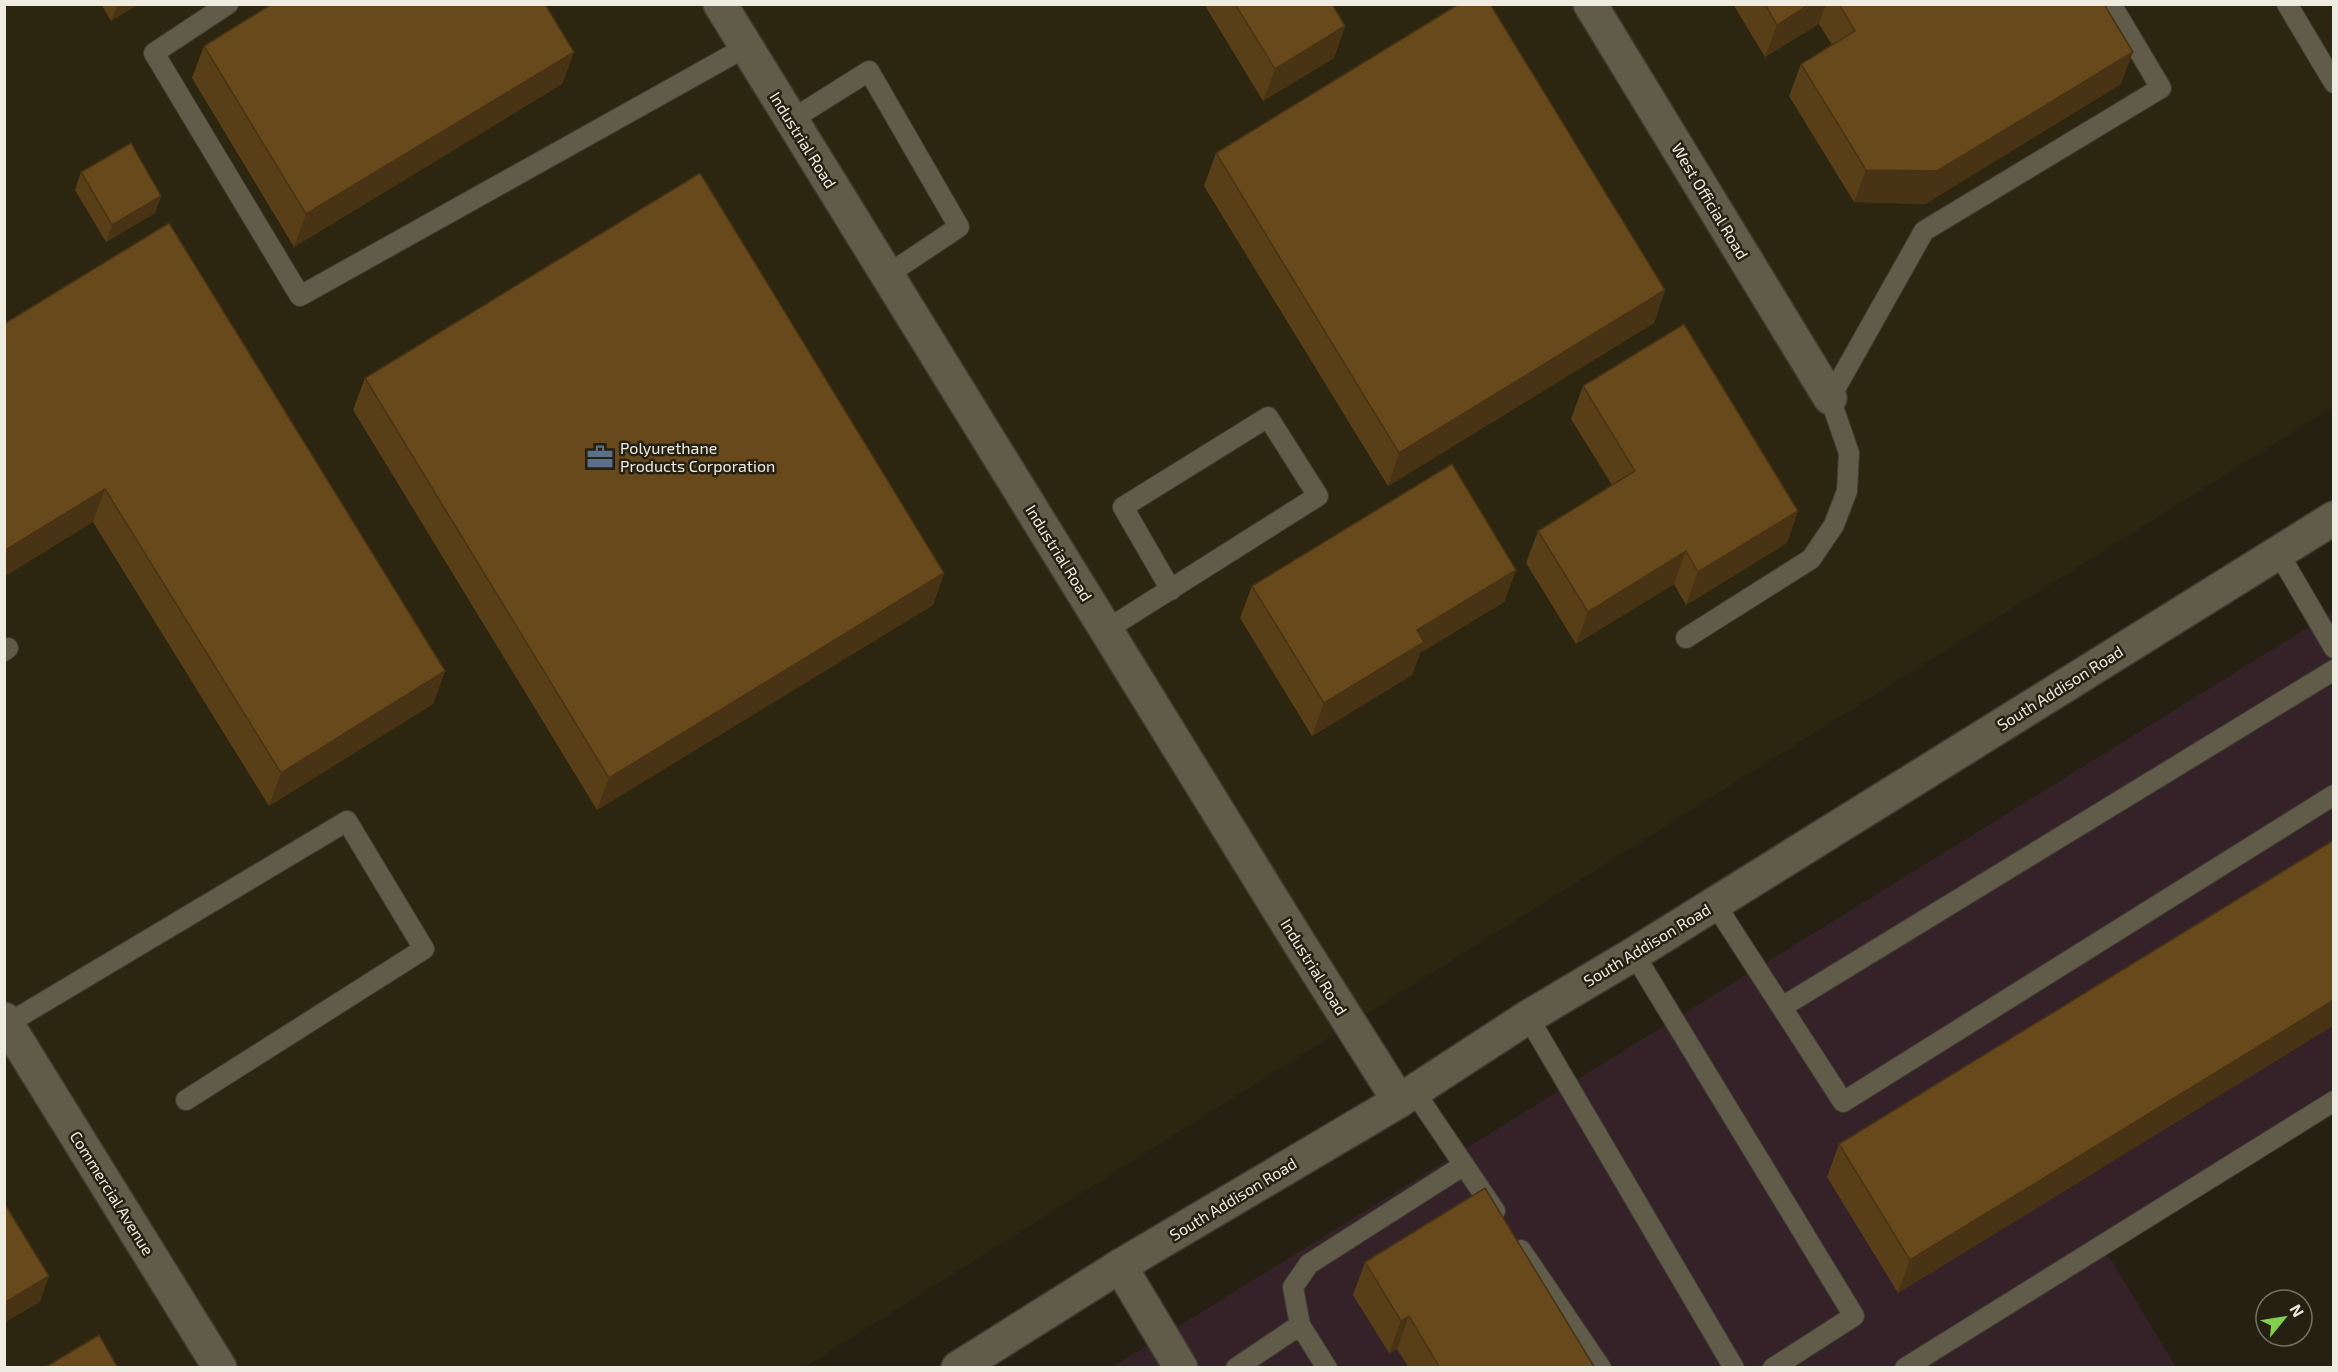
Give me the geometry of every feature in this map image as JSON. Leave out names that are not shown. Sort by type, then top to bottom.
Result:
[{"type":"street","name":"Industrial Road","points":[[720,4],[1106,630],[1407,1096]]},
{"type":"street","name":"West Official Road","points":[[1590,4],[1830,398]]},
{"type":"street","name":"South Addison Road","points":[[958,1368],[1120,1266],[1407,1096],[1528,1017],[1715,904],[2334,518]]},
{"type":"street","name":"Commercial Avenue","points":[[6,1021],[220,1368]]},
{"type":"street","points":[[1120,1266],[1181,1368]]},
{"type":"lane","points":[[228,4],[154,53],[300,296],[746,47]]},
{"type":"lane","points":[[1686,638],[1811,559],[1834,525],[1847,491],[1849,453],[1830,398],[1924,231],[2161,88],[2111,4]]},
{"type":"lane","points":[[2287,4],[2334,84]]},
{"type":"lane","points":[[791,120],[869,71],[958,227],[887,275]]},
{"type":"lane","points":[[1106,630],[1171,590],[1318,496],[1268,417],[1123,507],[1171,590]]},
{"type":"lane","points":[[2278,552],[2334,648]]},
{"type":"lane","points":[[1782,1007],[2334,670]]},
{"type":"lane","points":[[1715,904],[1843,1102],[2334,795]]},
{"type":"lane","points":[[6,1021],[347,821],[424,949],[186,1101]]},
{"type":"lane","points":[[1634,954],[1854,1316],[1773,1368]]},
{"type":"lane","points":[[1528,1017],[1734,1368]]},
{"type":"lane","points":[[1407,1096],[1464,1165],[1601,1368]]},
{"type":"lane","points":[[1905,1368],[2334,1101]]},
{"type":"lane","points":[[1327,1368],[1300,1324],[1293,1287],[1309,1264],[1464,1165]]},
{"type":"lane","points":[[1236,1368],[1300,1324]]},
{"type":"shaded area","points":[[5,5],[2333,5],[2333,407],[805,1367],[5,1368]]},
{"type":"shaded area","points":[[2333,612],[2333,1112],[2107,1253],[2176,1367],[1111,1368]]},
{"type":"building","points":[[272,4],[545,4],[574,52],[306,214],[204,46]]},
{"type":"building","points":[[1235,4],[1332,4],[1345,26],[1275,69]]},
{"type":"building","points":[[1459,4],[1490,4],[1665,290],[1399,453],[1216,153]]},
{"type":"building","points":[[1765,4],[1810,4],[1777,25]]},
{"type":"building","points":[[1839,4],[2104,4],[2133,52],[1937,171],[1866,170],[1801,64],[1855,31]]},
{"type":"building","points":[[131,143],[161,196],[112,225],[81,172]]},
{"type":"building","points":[[700,173],[944,573],[609,778],[365,378]]},
{"type":"building","points":[[169,223],[445,671],[281,773],[105,489],[4,551],[4,324]]},
{"type":"building","points":[[1684,324],[1798,511],[1698,572],[1686,551],[1588,612],[1538,531],[1635,471],[1583,386]]},
{"type":"building","points":[[1452,464],[1516,570],[1417,630],[1424,642],[1324,703],[1252,586]]},
{"type":"building","points":[[2334,840],[2334,1000],[1910,1260],[1839,1144]]},
{"type":"building","points":[[1485,1188],[1595,1368],[1440,1368],[1409,1316],[1401,1321],[1365,1262]]},
{"type":"building","points":[[4,1203],[49,1276],[4,1303]]},
{"type":"building","points":[[99,1335],[118,1368],[44,1368]]},
{"type":"place","name":"Polyurethane Products Corporation","points":[[600,457]]}]
